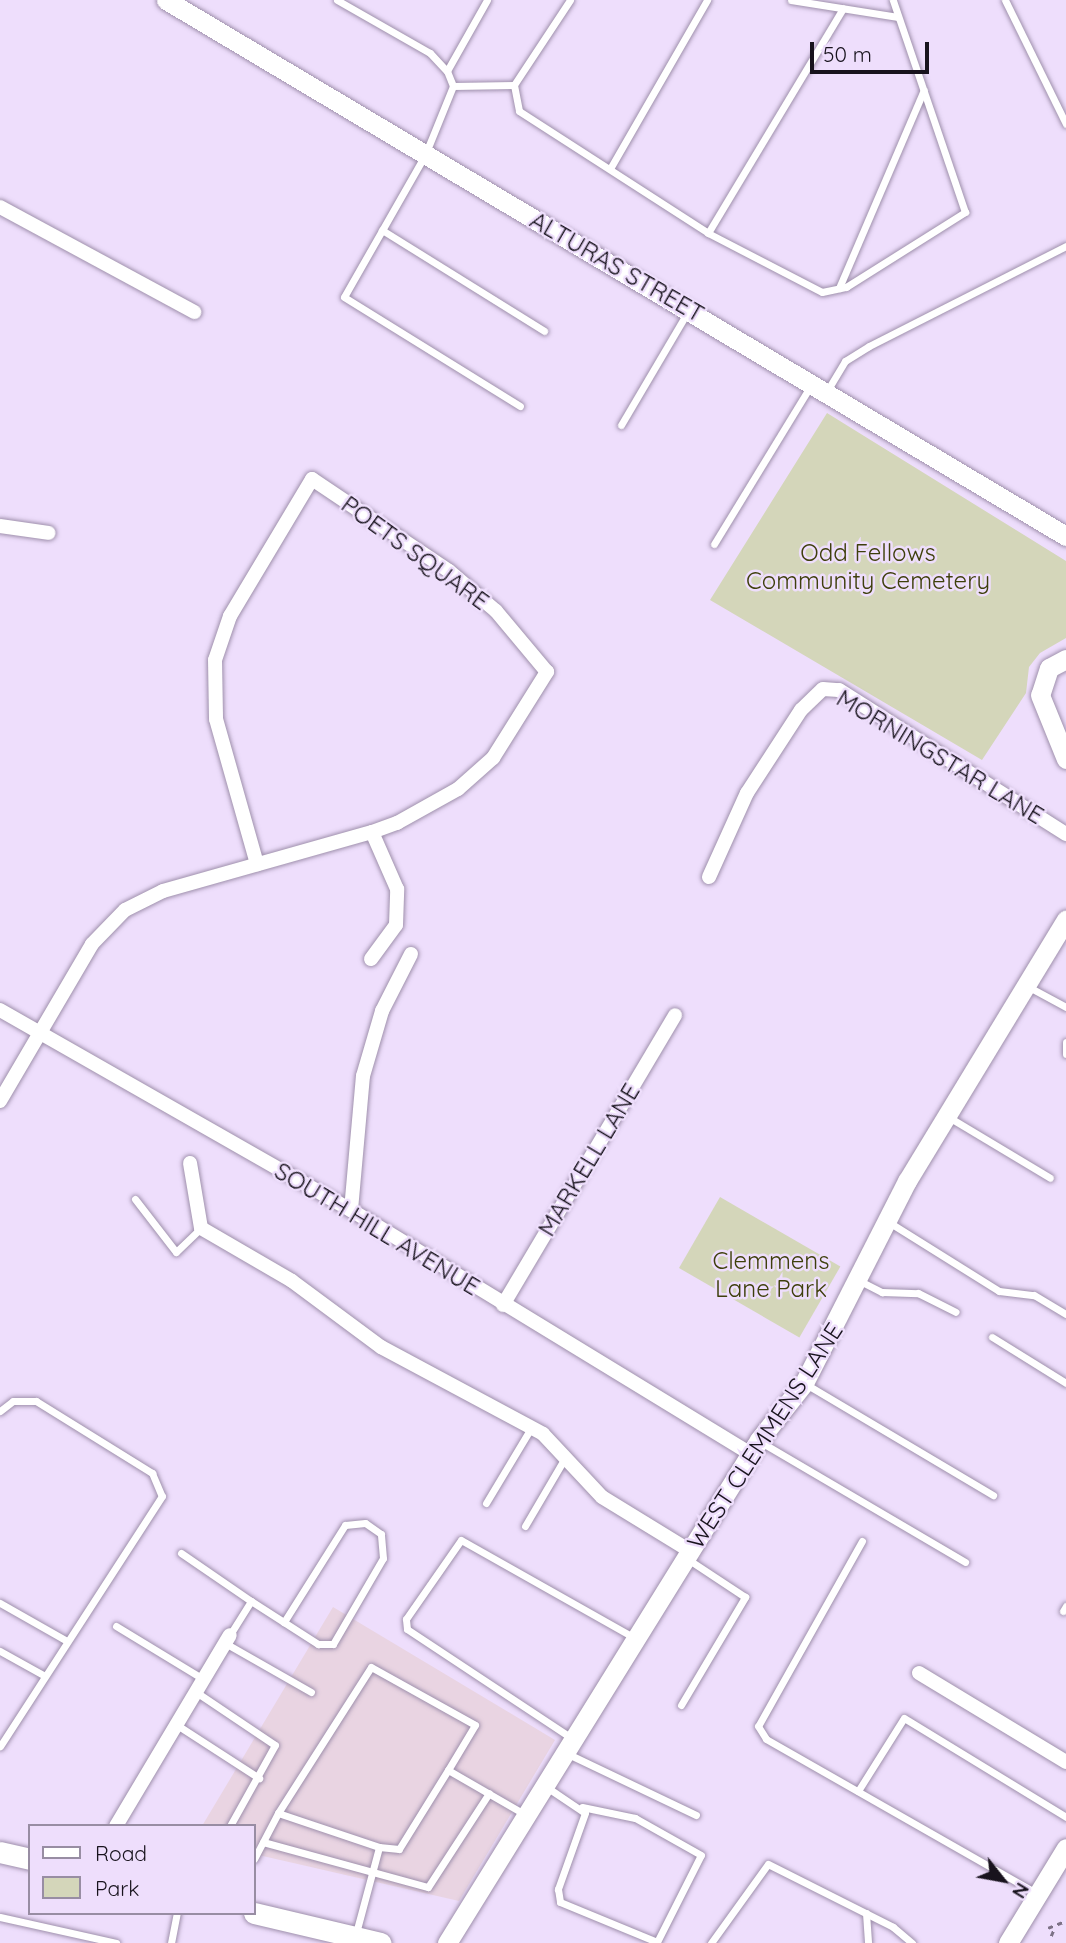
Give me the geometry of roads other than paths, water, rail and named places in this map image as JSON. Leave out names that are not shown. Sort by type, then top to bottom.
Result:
[{"type":"main road","points":[[0,1852],[28,1859]]},
{"type":"main road","points":[[256,1913],[381,1943]]},
{"type":"street","name":"ALTURAS STREET","points":[[166,0],[1066,536]]},
{"type":"street","points":[[0,207],[194,312]]},
{"type":"street","name":"POETS SQUARE","points":[[0,1101],[92,944],[125,910],[163,891],[372,832],[458,789],[493,758],[547,672],[496,611],[449,571],[312,479],[230,616],[215,660],[216,719],[257,864]]},
{"type":"street","points":[[0,526],[49,533]]},
{"type":"street","points":[[1066,660],[1049,668],[1040,695],[1066,759]]},
{"type":"street","name":"MORNINGSTAR LANE","points":[[709,877],[747,793],[801,709],[823,689],[839,690],[1066,834]]},
{"type":"street","points":[[371,959],[396,925],[397,889],[372,832]]},
{"type":"street","name":"WEST CLEMMENS LANE","points":[[447,1943],[755,1447],[804,1383],[860,1281],[887,1220],[1066,920]]},
{"type":"street","points":[[351,1210],[363,1076],[382,1012],[411,954]]},
{"type":"street","name":"SOUTH HILL AVENUE","points":[[0,1010],[351,1210],[503,1305],[755,1447]]},
{"type":"street","name":"MARKELL LANE","points":[[503,1305],[675,1015]]},
{"type":"street","points":[[190,1163],[201,1228],[292,1281],[381,1347],[531,1428],[566,1455],[602,1497],[688,1554]]},
{"type":"street","points":[[117,1824],[228,1639]]},
{"type":"street","points":[[919,1673],[1066,1762]]},
{"type":"street","points":[[1008,1943],[1066,1848]]},
{"type":"lane","points":[[337,0],[430,52],[447,71],[453,86],[425,155],[344,297],[520,406]]},
{"type":"lane","points":[[350,9],[355,0]]},
{"type":"lane","points":[[447,71],[487,0]]},
{"type":"lane","points":[[570,0],[514,85],[519,111],[611,167],[708,233],[822,292],[839,288],[965,212],[892,0]]},
{"type":"lane","points":[[611,167],[706,0]]},
{"type":"lane","points":[[791,0],[898,17]]},
{"type":"lane","points":[[1005,0],[1066,124]]},
{"type":"lane","points":[[708,233],[843,8]]},
{"type":"lane","points":[[453,86],[514,85]]},
{"type":"lane","points":[[839,288],[924,90]]},
{"type":"lane","points":[[382,230],[544,331]]},
{"type":"lane","points":[[714,544],[819,387],[845,361],[869,346],[1066,246]]},
{"type":"lane","points":[[621,425],[690,310]]},
{"type":"lane","points":[[1026,985],[1066,1007]]},
{"type":"lane","points":[[1066,1042],[1066,1054]]},
{"type":"lane","points":[[947,1116],[1049,1178]]},
{"type":"lane","points":[[135,1199],[176,1252],[201,1228]]},
{"type":"lane","points":[[887,1220],[999,1291],[1034,1295],[1066,1314]]},
{"type":"lane","points":[[860,1281],[882,1292],[918,1293],[956,1312]]},
{"type":"lane","points":[[992,1337],[1066,1382]]},
{"type":"lane","points":[[804,1383],[993,1495]]},
{"type":"lane","points":[[0,1411],[13,1401],[36,1401],[152,1472],[162,1496],[0,1746]]},
{"type":"lane","points":[[486,1503],[531,1428]]},
{"type":"lane","points":[[755,1447],[965,1562]]},
{"type":"lane","points":[[525,1526],[566,1455]]},
{"type":"lane","points":[[181,1553],[251,1601],[318,1644],[333,1644],[383,1558],[381,1534],[365,1523],[345,1525],[284,1622]]},
{"type":"lane","points":[[635,1639],[461,1540],[406,1619],[407,1629],[569,1746],[696,1815]]},
{"type":"lane","points":[[862,1541],[758,1726],[765,1739],[1038,1895]]},
{"type":"lane","points":[[681,1705],[745,1597],[688,1554]]},
{"type":"lane","points":[[251,1601],[228,1639],[312,1692]]},
{"type":"lane","points":[[0,1603],[67,1641]]},
{"type":"lane","points":[[116,1626],[204,1679]]},
{"type":"lane","points":[[0,1651],[45,1676]]},
{"type":"lane","points":[[256,1855],[278,1813],[371,1667],[475,1725],[398,1849],[379,1847],[278,1813]]},
{"type":"lane","points":[[196,1692],[275,1745],[231,1824]]},
{"type":"lane","points":[[858,1791],[904,1718],[1066,1816]]},
{"type":"lane","points":[[176,1725],[259,1778]]},
{"type":"lane","points":[[448,1770],[526,1815]]},
{"type":"lane","points":[[545,1786],[582,1807],[635,1818],[701,1855],[702,1863],[657,1942],[560,1902],[558,1889],[586,1824],[582,1807]]},
{"type":"lane","points":[[263,1842],[428,1887],[489,1793]]},
{"type":"lane","points":[[355,1937],[379,1847]]},
{"type":"lane","points":[[711,1943],[768,1864],[866,1913],[912,1943]]},
{"type":"lane","points":[[866,1913],[868,1943]]},
{"type":"lane","points":[[171,1943],[177,1915]]},
{"type":"lane","points":[[0,1917],[116,1943]]},
{"type":"park label","name":"Odd Fellows Community Cemetery","points":[[868,567]]},
{"type":"park label","name":"Clemmens Lane Park","points":[[771,1275]]}]
